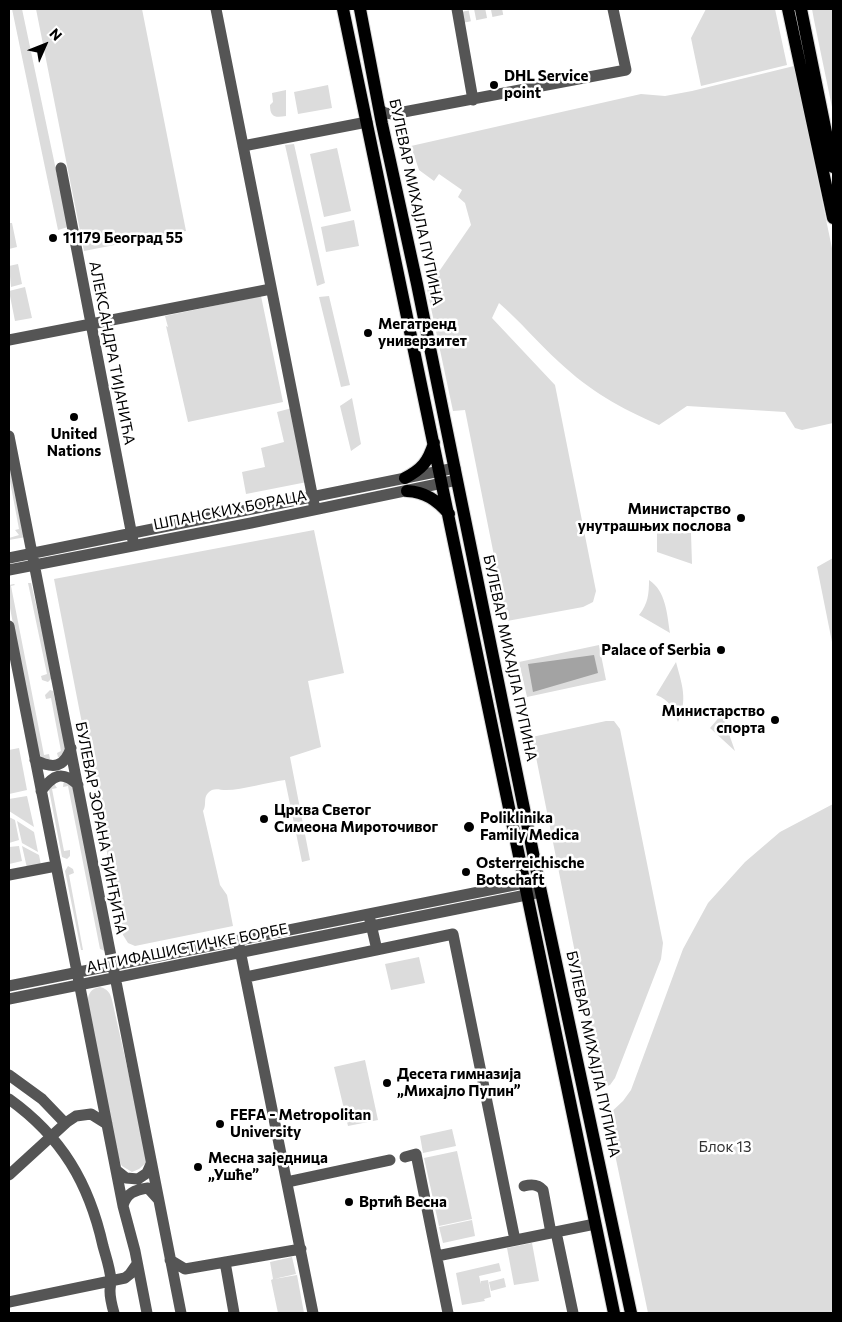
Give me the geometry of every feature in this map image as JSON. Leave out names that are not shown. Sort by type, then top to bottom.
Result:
[{"type":"main road","name":"БУЛЕВАР МИХАЈЛА ПУПИНА","points":[[344,9],[614,1313]]},
{"type":"main road","name":"БУЛЕВАР МИХАЈЛА ПУПИНА","points":[[360,9],[382,124],[417,284],[540,886],[631,1313]]},
{"type":"main road","points":[[788,9],[833,218]]},
{"type":"main road","points":[[801,9],[833,167]]},
{"type":"main road","points":[[434,443],[425,463],[406,484],[438,502],[449,514]]},
{"type":"main road","points":[[485,688],[499,685]]},
{"type":"main road","points":[[570,1105],[586,1102]]},
{"type":"street","points":[[216,9],[315,509]]},
{"type":"street","points":[[457,9],[474,100]]},
{"type":"street","points":[[382,124],[388,116],[393,114],[626,70],[613,9]]},
{"type":"street","points":[[380,110],[393,114]]},
{"type":"street","points":[[243,146],[367,122]]},
{"type":"street","name":"АЛЕКСАНДРА ТИЈАНИЋА","points":[[61,168],[133,539]]},
{"type":"street","points":[[9,340],[272,289]]},
{"type":"street","name":"БУЛЕВАР ЗОРАНА ЂИНЂИЋА","points":[[9,436],[181,1313]]},
{"type":"street","name":"ШПАНСКИХ БОРАЦА","points":[[9,570],[34,559],[133,539],[313,497],[406,484],[456,474]]},
{"type":"street","name":"ШПАНСКИХ БОРАЦА","points":[[133,539],[315,509],[406,484]]},
{"type":"street","name":"ШПАНСКИХ БОРАЦА","points":[[9,558],[34,559]]},
{"type":"street","points":[[9,626],[106,1124],[147,1313]]},
{"type":"street","points":[[35,760],[43,764],[56,766],[63,763],[71,748]]},
{"type":"street","points":[[41,791],[48,782],[58,776],[72,779],[78,785]]},
{"type":"street","points":[[9,875],[56,866]]},
{"type":"street","name":"АНТИФАШИСТИЧКЕ БОРБЕ","points":[[9,999],[114,978],[240,947],[540,886]]},
{"type":"street","points":[[371,921],[377,950]]},
{"type":"street","points":[[246,977],[454,934],[515,1240]]},
{"type":"street","points":[[240,947],[314,1313]]},
{"type":"street","name":"АНТИФАШИСТИЧКЕ БОРБЕ","points":[[9,986],[112,965],[240,947]]},
{"type":"street","points":[[9,1075],[42,1099],[65,1123]]},
{"type":"street","points":[[9,1098],[31,1117],[70,1161],[89,1196],[97,1220],[111,1281],[110,1293],[114,1313]]},
{"type":"street","points":[[91,1114],[102,1101]]},
{"type":"street","points":[[9,1175],[65,1123],[76,1116],[91,1114],[106,1124]]},
{"type":"street","points":[[410,1156],[437,1256],[448,1313]]},
{"type":"street","points":[[287,1182],[390,1160]]},
{"type":"street","points":[[116,1170],[126,1178],[138,1179],[147,1173],[151,1164]]},
{"type":"street","points":[[524,1186],[532,1184],[539,1186],[543,1190],[573,1313]]},
{"type":"street","points":[[123,1206],[128,1195],[139,1189],[148,1188],[159,1201]]},
{"type":"street","points":[[437,1256],[595,1224]]},
{"type":"street","points":[[170,1260],[185,1269],[300,1249]]},
{"type":"street","points":[[225,1262],[234,1313]]},
{"type":"street","points":[[9,1302],[125,1278],[137,1264]]},
{"type":"street","points":[[175,1282],[185,1269]]},
{"type":"street","points":[[125,1278],[142,1286]]},
{"type":"green space","points":[[12,9],[22,9],[68,227],[58,230]]},
{"type":"green space","points":[[36,9],[142,9],[186,231],[84,251]]},
{"type":"green space","points":[[706,9],[775,9],[787,65],[701,86],[691,38]]},
{"type":"green space","points":[[812,9],[833,9],[833,112],[814,20]]},
{"type":"green space","points":[[794,66],[833,253],[833,423],[802,430],[795,428],[785,412],[687,406],[659,425],[618,405],[582,382],[551,355],[499,303],[492,318],[555,385],[596,591],[593,602],[583,607],[507,621],[465,410],[453,411],[427,289],[471,225],[465,203],[458,197],[462,190],[439,174],[434,181],[419,170],[411,146],[641,94],[665,96]]},
{"type":"green space","points":[[328,85],[332,108],[298,114],[294,92]]},
{"type":"green space","points":[[286,90],[286,116],[274,116],[270,109],[270,105],[273,102],[272,93]]},
{"type":"green space","points":[[294,144],[325,283],[317,286],[285,145]]},
{"type":"green space","points":[[337,148],[351,211],[324,217],[310,154]]},
{"type":"green space","points":[[354,220],[359,246],[326,252],[321,227]]},
{"type":"green space","points":[[9,223],[12,223],[17,247],[9,249]]},
{"type":"green space","points":[[18,264],[22,284],[11,287],[9,266]]},
{"type":"green space","points":[[25,287],[32,318],[15,321],[9,291]]},
{"type":"green space","points":[[261,296],[283,402],[188,422],[165,316]]},
{"type":"green space","points":[[329,296],[350,385],[341,387],[319,297]]},
{"type":"green space","points":[[352,398],[361,444],[351,451],[340,406]]},
{"type":"green space","points":[[292,408],[307,482],[246,494],[242,472],[265,467],[261,448],[284,442],[277,412]]},
{"type":"green space","points":[[9,456],[26,537],[9,540],[9,538],[19,535],[15,530],[19,529],[9,476]]},
{"type":"green space","points":[[314,530],[344,673],[308,681],[321,747],[290,757],[310,860],[302,862],[285,780],[240,789],[212,790],[205,799],[203,811],[220,885],[227,895],[233,926],[135,946],[128,943],[123,935],[54,579]]},
{"type":"green space","points":[[657,532],[691,533],[692,564],[657,552]]},
{"type":"green space","points":[[833,558],[833,647],[817,567]]},
{"type":"green space","points":[[649,580],[659,590],[662,597],[667,611],[670,633],[639,615],[647,599]]},
{"type":"green space","points":[[28,583],[31,583],[53,677],[48,682],[42,680],[41,676],[47,674]]},
{"type":"green space","points":[[14,584],[11,586],[44,755],[49,754],[50,759],[45,761],[37,747],[9,603],[9,585]]},
{"type":"green space","points":[[599,645],[606,680],[527,697],[519,662]]},
{"type":"green space","points":[[676,662],[682,685],[683,699],[678,722],[668,702],[656,695]]},
{"type":"green space","points":[[50,690],[53,691],[66,747],[61,759],[57,753],[61,751],[51,698],[46,699],[45,695]]},
{"type":"green space","points":[[722,714],[735,751],[710,728]]},
{"type":"green space","points":[[606,721],[614,721],[620,729],[663,943],[661,959],[615,1078],[610,1085],[602,1088],[532,737]]},
{"type":"green space","points":[[19,748],[27,790],[9,794],[9,750]]},
{"type":"green space","points":[[64,779],[71,783],[74,791],[105,951],[100,949],[68,786],[63,787]]},
{"type":"green space","points":[[53,782],[57,788],[52,789],[64,851],[70,850],[70,856],[67,859],[62,857],[49,790],[49,786]]},
{"type":"green space","points":[[27,796],[34,827],[9,811],[9,799]]},
{"type":"green space","name":"Блок 13","points":[[833,804],[833,1313],[648,1313],[607,1116],[623,1101],[631,1090],[683,949],[708,903],[745,862],[780,832]]},
{"type":"green space","points":[[9,817],[15,820],[19,840],[9,843]]},
{"type":"green space","points":[[17,821],[34,832],[38,852],[22,843]]},
{"type":"green space","points":[[19,846],[22,861],[9,864],[9,847]]},
{"type":"green space","points":[[22,846],[39,855],[41,865],[27,868]]},
{"type":"green space","points":[[68,866],[73,869],[74,873],[69,875],[83,950],[81,950],[65,871]]},
{"type":"green space","points":[[419,957],[425,983],[391,990],[385,964]]},
{"type":"green space","points":[[100,987],[108,992],[112,1000],[146,1151],[146,1163],[132,1172],[122,1166],[119,1160],[87,1007],[88,997],[91,992]]},
{"type":"green space","points":[[365,1060],[378,1120],[348,1126],[334,1067]]},
{"type":"green space","points":[[452,1129],[456,1146],[423,1153],[420,1136]]},
{"type":"green space","points":[[457,1151],[472,1219],[439,1226],[424,1158]]},
{"type":"green space","points":[[472,1220],[475,1236],[443,1243],[439,1227]]},
{"type":"green space","points":[[532,1243],[539,1281],[514,1285],[507,1248]]},
{"type":"green space","points":[[292,1257],[296,1274],[274,1279],[297,1275],[304,1313],[278,1313],[271,1280],[273,1279],[270,1262]]},
{"type":"green space","points":[[499,1263],[501,1271],[479,1276],[481,1284],[481,1281],[488,1280],[491,1297],[484,1299],[485,1301],[462,1305],[456,1273]]},
{"type":"green space","points":[[504,1278],[506,1287],[491,1291],[489,1282]]},
{"type":"shaded area","points":[[594,655],[598,673],[533,692],[528,664]]},
{"type":"tunnel","points":[[459,18],[504,9]]},
{"type":"place","name":"DHL Service point","points":[[494,85]]},
{"type":"place","name":"11179 Београд 55","points":[[53,238]]},
{"type":"place","name":"Мегатренд универзитет","points":[[368,333]]},
{"type":"place","name":"United Nations","points":[[74,417]]},
{"type":"place","name":"Министарство унутрашњих послова","points":[[741,518]]},
{"type":"place","name":"Palace of Serbia","points":[[721,650]]},
{"type":"place","name":"Министарство спорта","points":[[775,720]]},
{"type":"place","name":"Црква Светог Симеона Мироточивог","points":[[264,819]]},
{"type":"place","name":"Poliklinika Family Medica","points":[[469,827]]},
{"type":"place","name":"Osterreichische Botschaft","points":[[466,872]]},
{"type":"place","name":"Десета гимназија „Михајло Пупин”","points":[[387,1083]]},
{"type":"place","name":"FEFA - Metropolitan University","points":[[220,1124]]},
{"type":"place","name":"Месна заједница „Ушће”","points":[[198,1167]]},
{"type":"place","name":"Вртић Весна","points":[[349,1202]]}]
